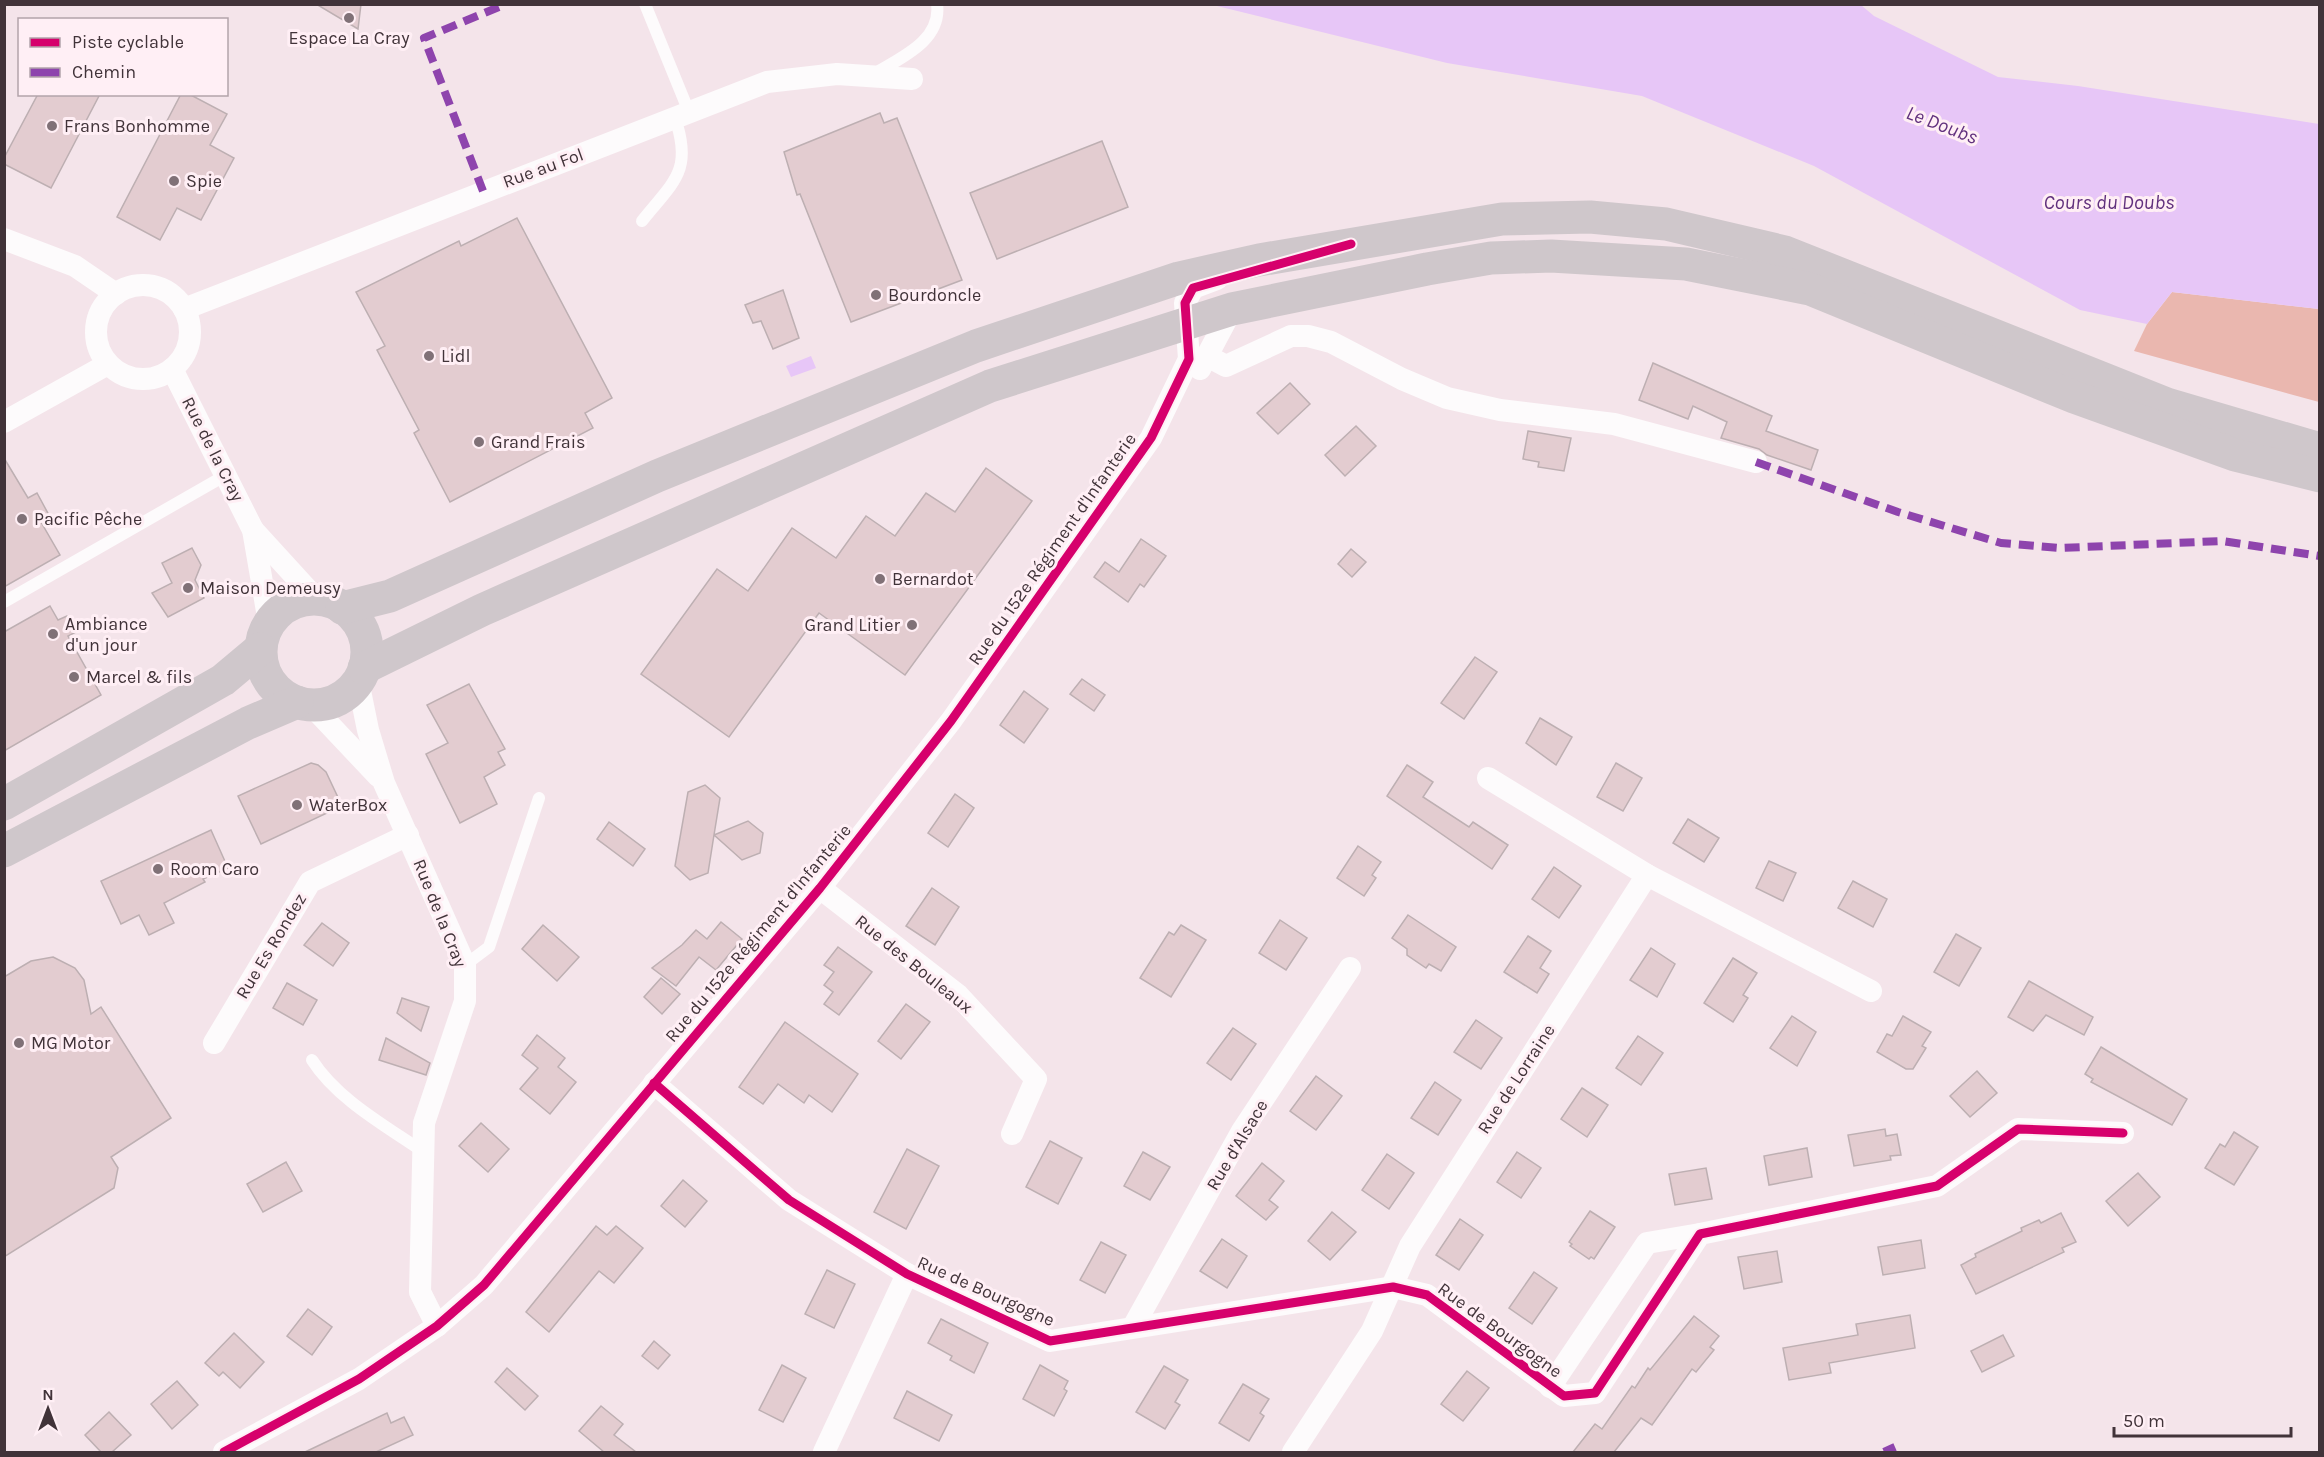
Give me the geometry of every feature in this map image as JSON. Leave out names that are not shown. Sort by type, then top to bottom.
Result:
[{"type":"main road","points":[[4,804],[223,680],[265,636],[289,605],[390,596],[657,476],[976,346],[1179,278],[1351,244],[1502,219],[1590,217],[1666,224],[1785,252],[2167,404],[2319,449]]},
{"type":"main road","points":[[4,851],[248,723],[304,704],[338,699],[361,674],[482,610],[990,387],[1232,309],[1491,258],[1551,256],[1686,264],[1810,290],[2074,397],[2235,455],[2319,476]]},
{"type":"main road","points":[[329,603],[361,628],[367,655],[361,674]]},
{"type":"main road","points":[[265,636],[266,676],[285,696],[304,704]]},
{"type":"street","name":"Rue au Fol","points":[[183,309],[767,82],[837,74],[912,79]]},
{"type":"street","points":[[4,239],[75,266],[116,294]]},
{"type":"street","name":"Rue du 152e Régiment d'Infanterie","points":[[1151,438],[1189,359],[1185,303],[1192,288],[1351,244]]},
{"type":"street","points":[[145,286],[160,289],[174,297],[183,309],[190,334],[184,353],[172,369],[160,376],[132,378],[108,364],[99,351],[96,335],[98,320],[104,305],[116,294],[130,288],[145,286]]},
{"type":"street","name":"Rue du 152e Régiment d'Infanterie","points":[[224,1452],[359,1379],[437,1326],[484,1285],[820,888],[951,721],[1151,438],[1177,409],[1232,309]]},
{"type":"street","points":[[1208,356],[1226,366],[1291,336],[1308,336],[1331,342],[1402,379],[1447,398],[1500,410],[1614,424],[1756,462]]},
{"type":"street","points":[[4,422],[108,364]]},
{"type":"street","name":"Rue de la Cray","points":[[172,369],[253,530],[265,636]]},
{"type":"street","name":"Rue de la Cray","points":[[253,530],[329,603]]},
{"type":"street","name":"Rue de la Cray","points":[[361,674],[368,729],[384,783],[465,965],[465,1001],[424,1123],[420,1292],[437,1326]]},
{"type":"street","name":"Rue de la Cray","points":[[304,704],[346,739],[384,783]]},
{"type":"street","points":[[1488,778],[1647,875],[1871,991]]},
{"type":"street","name":"Rue Es Rondez","points":[[214,1042],[310,882],[408,835]]},
{"type":"street","name":"Rue de Lorraine","points":[[1293,1452],[1372,1331],[1410,1246],[1647,875]]},
{"type":"street","name":"Rue des Bouleaux","points":[[820,888],[958,995],[1036,1079],[1012,1134]]},
{"type":"street","name":"Rue d'Alsace","points":[[1133,1327],[1242,1131],[1350,968]]},
{"type":"street","name":"Rue de Bourgogne","points":[[654,1083],[789,1200],[907,1274],[1050,1341],[1393,1287],[1427,1295],[1564,1396],[1595,1393],[1700,1234]]},
{"type":"street","name":"Rue de Bourgogne","points":[[1550,1387],[1647,1243],[1937,1186],[2018,1129],[2123,1133]]},
{"type":"street","points":[[824,1452],[907,1274]]},
{"type":"lane","points":[[642,221],[677,178],[684,157],[682,115],[645,4]]},
{"type":"lane","points":[[871,76],[918,47],[932,32],[937,21],[937,4]]},
{"type":"lane","points":[[4,602],[226,475]]},
{"type":"lane","points":[[465,965],[489,947],[539,798]]},
{"type":"lane","points":[[312,1060],[325,1080],[383,1125],[422,1151]]},
{"type":"shaded area","points":[[2172,292],[2319,309],[2319,402],[2134,351],[2147,324]]},
{"type":"water","name":"Cours du Doubs","points":[[1213,5],[1861,5],[1874,16],[1998,77],[2078,86],[2319,124],[2319,309],[2172,292],[2147,324],[2080,310],[1814,166],[1642,96],[1447,63]]},
{"type":"water","points":[[811,356],[816,368],[791,377],[786,366]]},
{"type":"building","name":"Espace La Cray","points":[[316,4],[361,4],[358,29]]},
{"type":"building","name":"Frans Bonhomme","points":[[37,96],[99,96],[51,188],[4,164],[4,158]]},
{"type":"building","name":"Spie","points":[[180,96],[193,96],[227,114],[210,145],[234,158],[201,220],[177,208],[160,240],[117,217]]},
{"type":"building","points":[[880,113],[884,123],[897,118],[962,280],[851,322],[800,194],[797,195],[784,152]]},
{"type":"building","points":[[1102,141],[1128,207],[997,259],[970,193]]},
{"type":"building","points":[[517,218],[612,398],[585,413],[593,428],[450,502],[414,433],[419,430],[377,350],[385,346],[356,292],[459,241],[461,246]]},
{"type":"building","points":[[783,290],[799,338],[773,349],[761,321],[753,323],[745,305]]},
{"type":"building","points":[[1653,363],[1772,416],[1766,431],[1818,450],[1811,470],[1767,455],[1759,449],[1721,438],[1727,422],[1693,406],[1688,419],[1639,400]]},
{"type":"building","points":[[1290,383],[1310,404],[1278,434],[1257,413]]},
{"type":"building","points":[[1356,426],[1376,446],[1345,476],[1325,455]]},
{"type":"building","points":[[1528,431],[1571,438],[1564,471],[1538,467],[1539,462],[1523,459]]},
{"type":"building","points":[[4,458],[28,498],[37,493],[50,517],[41,522],[60,555],[4,587]]},
{"type":"building","points":[[986,468],[1032,501],[905,675],[819,613],[729,737],[641,674],[717,569],[748,591],[792,528],[836,558],[866,516],[895,536],[926,493],[955,512]]},
{"type":"building","points":[[1141,539],[1166,556],[1144,587],[1140,584],[1128,602],[1094,577],[1105,562],[1119,572]]},
{"type":"building","points":[[192,548],[201,565],[195,580],[204,598],[168,617],[152,593],[172,583],[162,563]]},
{"type":"building","points":[[1351,549],[1366,562],[1352,577],[1338,564]]},
{"type":"building","points":[[50,606],[58,620],[67,616],[76,632],[68,636],[101,695],[4,751],[4,632]]},
{"type":"building","points":[[1475,657],[1497,672],[1464,719],[1441,703]]},
{"type":"building","points":[[1082,679],[1105,695],[1094,711],[1070,694]]},
{"type":"building","points":[[469,684],[505,749],[498,752],[505,765],[484,777],[497,804],[460,823],[426,754],[448,743],[427,705]]},
{"type":"building","points":[[1024,691],[1048,709],[1024,743],[1000,725]]},
{"type":"building","points":[[1540,718],[1572,737],[1556,765],[1526,743]]},
{"type":"building","points":[[311,763],[318,765],[326,772],[342,806],[261,844],[238,796]]},
{"type":"building","points":[[1616,763],[1642,778],[1623,811],[1597,797]]},
{"type":"building","points":[[1407,765],[1433,782],[1423,797],[1469,827],[1473,822],[1508,845],[1492,869],[1387,796]]},
{"type":"building","points":[[705,785],[720,798],[708,873],[690,880],[675,866],[688,792]]},
{"type":"building","points":[[955,794],[974,808],[948,847],[928,833]]},
{"type":"building","points":[[1688,819],[1719,838],[1704,862],[1673,843]]},
{"type":"building","points":[[748,821],[763,833],[760,853],[742,860],[714,835]]},
{"type":"building","points":[[609,822],[645,849],[633,866],[597,839]]},
{"type":"building","points":[[211,830],[228,868],[203,879],[205,882],[164,903],[174,923],[149,935],[139,915],[121,924],[101,881]]},
{"type":"building","points":[[1358,846],[1381,862],[1372,875],[1376,878],[1364,896],[1337,878]]},
{"type":"building","points":[[1769,861],[1796,873],[1783,901],[1756,888]]},
{"type":"building","points":[[1554,867],[1581,886],[1559,918],[1532,899]]},
{"type":"building","points":[[1853,881],[1887,899],[1873,927],[1838,908]]},
{"type":"building","points":[[932,888],[959,907],[935,945],[906,926]]},
{"type":"building","points":[[1408,915],[1456,947],[1441,971],[1429,964],[1426,968],[1407,955],[1407,949],[1392,938]]},
{"type":"building","points":[[1280,920],[1307,938],[1286,970],[1259,953]]},
{"type":"building","points":[[721,922],[742,939],[716,970],[699,957],[676,986],[652,968],[682,945],[696,930],[707,939]]},
{"type":"building","points":[[322,923],[349,943],[333,966],[304,945]]},
{"type":"building","points":[[543,925],[579,957],[557,981],[522,949]]},
{"type":"building","points":[[1181,925],[1206,940],[1171,997],[1140,978],[1169,932],[1174,935]]},
{"type":"building","points":[[1956,934],[1981,948],[1959,986],[1934,972]]},
{"type":"building","points":[[1528,936],[1551,951],[1540,968],[1549,974],[1537,993],[1504,972]]},
{"type":"building","points":[[838,947],[872,972],[839,1015],[824,1004],[833,992],[824,985],[834,972],[824,965]]},
{"type":"building","points":[[1651,948],[1675,964],[1657,997],[1630,980]]},
{"type":"building","points":[[53,957],[75,968],[84,980],[91,1014],[101,1007],[171,1118],[111,1157],[118,1168],[114,1188],[4,1257],[4,977],[31,961]]},
{"type":"building","points":[[1733,958],[1757,973],[1743,995],[1748,998],[1733,1022],[1704,1003]]},
{"type":"building","points":[[661,978],[680,994],[662,1014],[644,997]]},
{"type":"building","points":[[2029,981],[2093,1017],[2084,1035],[2046,1015],[2033,1031],[2008,1017]]},
{"type":"building","points":[[287,983],[317,1000],[303,1025],[273,1008]]},
{"type":"building","points":[[402,998],[429,1007],[421,1031],[397,1013]]},
{"type":"building","points":[[906,1004],[930,1022],[901,1059],[878,1041]]},
{"type":"building","points":[[1792,1016],[1816,1032],[1797,1066],[1770,1048]]},
{"type":"building","points":[[1903,1016],[1931,1032],[1922,1046],[1926,1048],[1913,1069],[1906,1069],[1877,1052],[1887,1034],[1892,1036]]},
{"type":"building","points":[[1476,1020],[1502,1038],[1481,1069],[1454,1052]]},
{"type":"building","points":[[785,1022],[858,1074],[832,1112],[809,1095],[804,1103],[778,1084],[763,1104],[739,1087]]},
{"type":"building","points":[[1233,1028],[1256,1044],[1231,1080],[1207,1063]]},
{"type":"building","points":[[537,1035],[565,1058],[558,1067],[576,1082],[550,1114],[520,1089],[538,1068],[522,1055]]},
{"type":"building","points":[[1638,1036],[1663,1053],[1641,1085],[1616,1068]]},
{"type":"building","points":[[386,1038],[430,1063],[426,1075],[379,1060]]},
{"type":"building","points":[[2101,1047],[2187,1099],[2172,1125],[2091,1082],[2093,1079],[2085,1074]]},
{"type":"building","points":[[1977,1071],[1997,1093],[1970,1117],[1950,1096]]},
{"type":"building","points":[[1316,1076],[1342,1096],[1316,1130],[1290,1111]]},
{"type":"building","points":[[1435,1082],[1461,1100],[1438,1135],[1411,1118]]},
{"type":"building","points":[[1582,1088],[1608,1105],[1587,1137],[1561,1119]]},
{"type":"building","points":[[481,1123],[509,1149],[488,1172],[459,1146]]},
{"type":"building","points":[[1885,1129],[1886,1136],[1897,1134],[1901,1155],[1890,1156],[1891,1160],[1854,1166],[1848,1135]]},
{"type":"building","points":[[2234,1132],[2258,1147],[2234,1185],[2205,1168],[2220,1144],[2225,1147]]},
{"type":"building","points":[[1050,1141],[1082,1158],[1058,1204],[1026,1187]]},
{"type":"building","points":[[1807,1148],[1812,1177],[1769,1185],[1764,1156]]},
{"type":"building","points":[[907,1149],[939,1166],[906,1229],[874,1212]]},
{"type":"building","points":[[1143,1152],[1170,1167],[1150,1200],[1124,1186]]},
{"type":"building","points":[[1517,1152],[1541,1168],[1521,1198],[1497,1182]]},
{"type":"building","points":[[1387,1154],[1414,1173],[1389,1209],[1362,1190]]},
{"type":"building","points":[[286,1162],[302,1191],[263,1212],[247,1184]]},
{"type":"building","points":[[1262,1163],[1284,1181],[1269,1200],[1278,1207],[1266,1220],[1236,1196]]},
{"type":"building","points":[[1706,1168],[1712,1199],[1675,1205],[1669,1174]]},
{"type":"building","points":[[2138,1173],[2160,1197],[2128,1226],[2106,1201]]},
{"type":"building","points":[[683,1180],[707,1201],[685,1227],[661,1206]]},
{"type":"building","points":[[1590,1211],[1615,1227],[1594,1259],[1591,1257],[1589,1259],[1570,1246],[1572,1244],[1569,1242]]},
{"type":"building","points":[[1332,1212],[1356,1232],[1330,1260],[1308,1241]]},
{"type":"building","points":[[2061,1213],[2076,1242],[2062,1248],[2064,1252],[1976,1294],[1961,1265],[1976,1257],[1975,1254],[2022,1231],[2021,1228],[2039,1220],[2041,1223]]},
{"type":"building","points":[[1460,1219],[1483,1235],[1459,1270],[1436,1255]]},
{"type":"building","points":[[596,1226],[607,1235],[616,1226],[643,1248],[614,1283],[599,1271],[549,1332],[526,1312]]},
{"type":"building","points":[[1222,1239],[1247,1256],[1227,1288],[1200,1271]]},
{"type":"building","points":[[1921,1240],[1925,1268],[1883,1275],[1878,1247]]},
{"type":"building","points":[[1101,1242],[1126,1255],[1105,1293],[1080,1280]]},
{"type":"building","points":[[1777,1251],[1782,1282],[1744,1289],[1738,1257]]},
{"type":"building","points":[[827,1270],[855,1284],[834,1328],[805,1314]]},
{"type":"building","points":[[1534,1272],[1557,1288],[1532,1324],[1509,1308]]},
{"type":"building","points":[[308,1309],[332,1327],[312,1355],[287,1336]]},
{"type":"building","points":[[1910,1315],[1915,1348],[1829,1363],[1831,1373],[1789,1380],[1783,1348],[1858,1335],[1856,1324]]},
{"type":"building","points":[[1694,1316],[1719,1336],[1710,1347],[1714,1350],[1696,1372],[1692,1369],[1652,1425],[1641,1418],[1614,1452],[1573,1452],[1595,1424],[1602,1429],[1632,1386],[1635,1388],[1648,1368],[1650,1370]]},
{"type":"building","points":[[941,1319],[988,1343],[974,1373],[950,1360],[952,1356],[928,1343]]},
{"type":"building","points":[[234,1333],[264,1362],[240,1388],[223,1372],[219,1376],[205,1363]]},
{"type":"building","points":[[2003,1335],[2014,1356],[1982,1372],[1971,1351]]},
{"type":"building","points":[[654,1341],[670,1355],[658,1369],[642,1356]]},
{"type":"building","points":[[782,1365],[806,1378],[783,1422],[759,1410]]},
{"type":"building","points":[[1040,1365],[1068,1381],[1064,1389],[1067,1391],[1054,1416],[1023,1399]]},
{"type":"building","points":[[1164,1366],[1188,1380],[1175,1402],[1180,1405],[1165,1429],[1136,1412]]},
{"type":"building","points":[[507,1368],[538,1396],[525,1410],[495,1382]]},
{"type":"building","points":[[1467,1371],[1489,1388],[1463,1421],[1441,1404]]},
{"type":"building","points":[[177,1381],[198,1405],[172,1429],[151,1404]]},
{"type":"building","points":[[1243,1384],[1269,1399],[1260,1413],[1264,1416],[1249,1441],[1219,1423]]},
{"type":"building","points":[[907,1391],[952,1415],[939,1441],[894,1418]]},
{"type":"building","points":[[601,1406],[623,1424],[614,1435],[636,1452],[604,1452],[579,1431]]},
{"type":"building","points":[[109,1412],[131,1435],[112,1452],[101,1452],[85,1435]]},
{"type":"building","points":[[387,1413],[391,1423],[404,1417],[413,1435],[376,1452],[305,1452]]},
{"type":"marked path","points":[[483,191],[424,38],[506,4]]},
{"type":"marked path","points":[[1756,462],[1898,512],[2001,543],[2060,548],[2222,541],[2320,556]]},
{"type":"marked path","points":[[1884,1452],[1895,1447]]},
{"type":"cycle path","points":[[224,1452],[359,1379],[437,1326],[484,1285],[820,888],[951,721],[1151,438],[1189,359],[1185,303],[1193,288],[1351,244]]},
{"type":"cycle path","points":[[654,1083],[789,1200],[907,1274],[1050,1341],[1393,1287],[1427,1295],[1564,1396],[1595,1393],[1700,1234],[1937,1186],[2018,1129],[2123,1133]]},
{"type":"place","name":"Espace La Cray","points":[[349,18]]},
{"type":"place","name":"Frans Bonhomme","points":[[52,126]]},
{"type":"place","name":"Spie","points":[[174,181]]},
{"type":"place","name":"Bourdoncle","points":[[876,295]]},
{"type":"place","name":"Lidl","points":[[429,356]]},
{"type":"place","name":"Grand Frais","points":[[479,442]]},
{"type":"place","name":"Pacific Pêche","points":[[22,519]]},
{"type":"place","name":"Bernardot","points":[[880,579]]},
{"type":"place","name":"Maison Demeusy","points":[[188,588]]},
{"type":"place","name":"Grand Litier","points":[[912,625]]},
{"type":"place","name":"Ambiance d'un jour","points":[[53,634]]},
{"type":"place","name":"Marcel & fils","points":[[74,677]]},
{"type":"place","name":"WaterBox","points":[[297,805]]},
{"type":"place","name":"Room Caro","points":[[158,869]]},
{"type":"place","name":"MG Motor","points":[[19,1043]]},
{"type":"water label","name":"Le Doubs","points":[[1942,125]]}]
